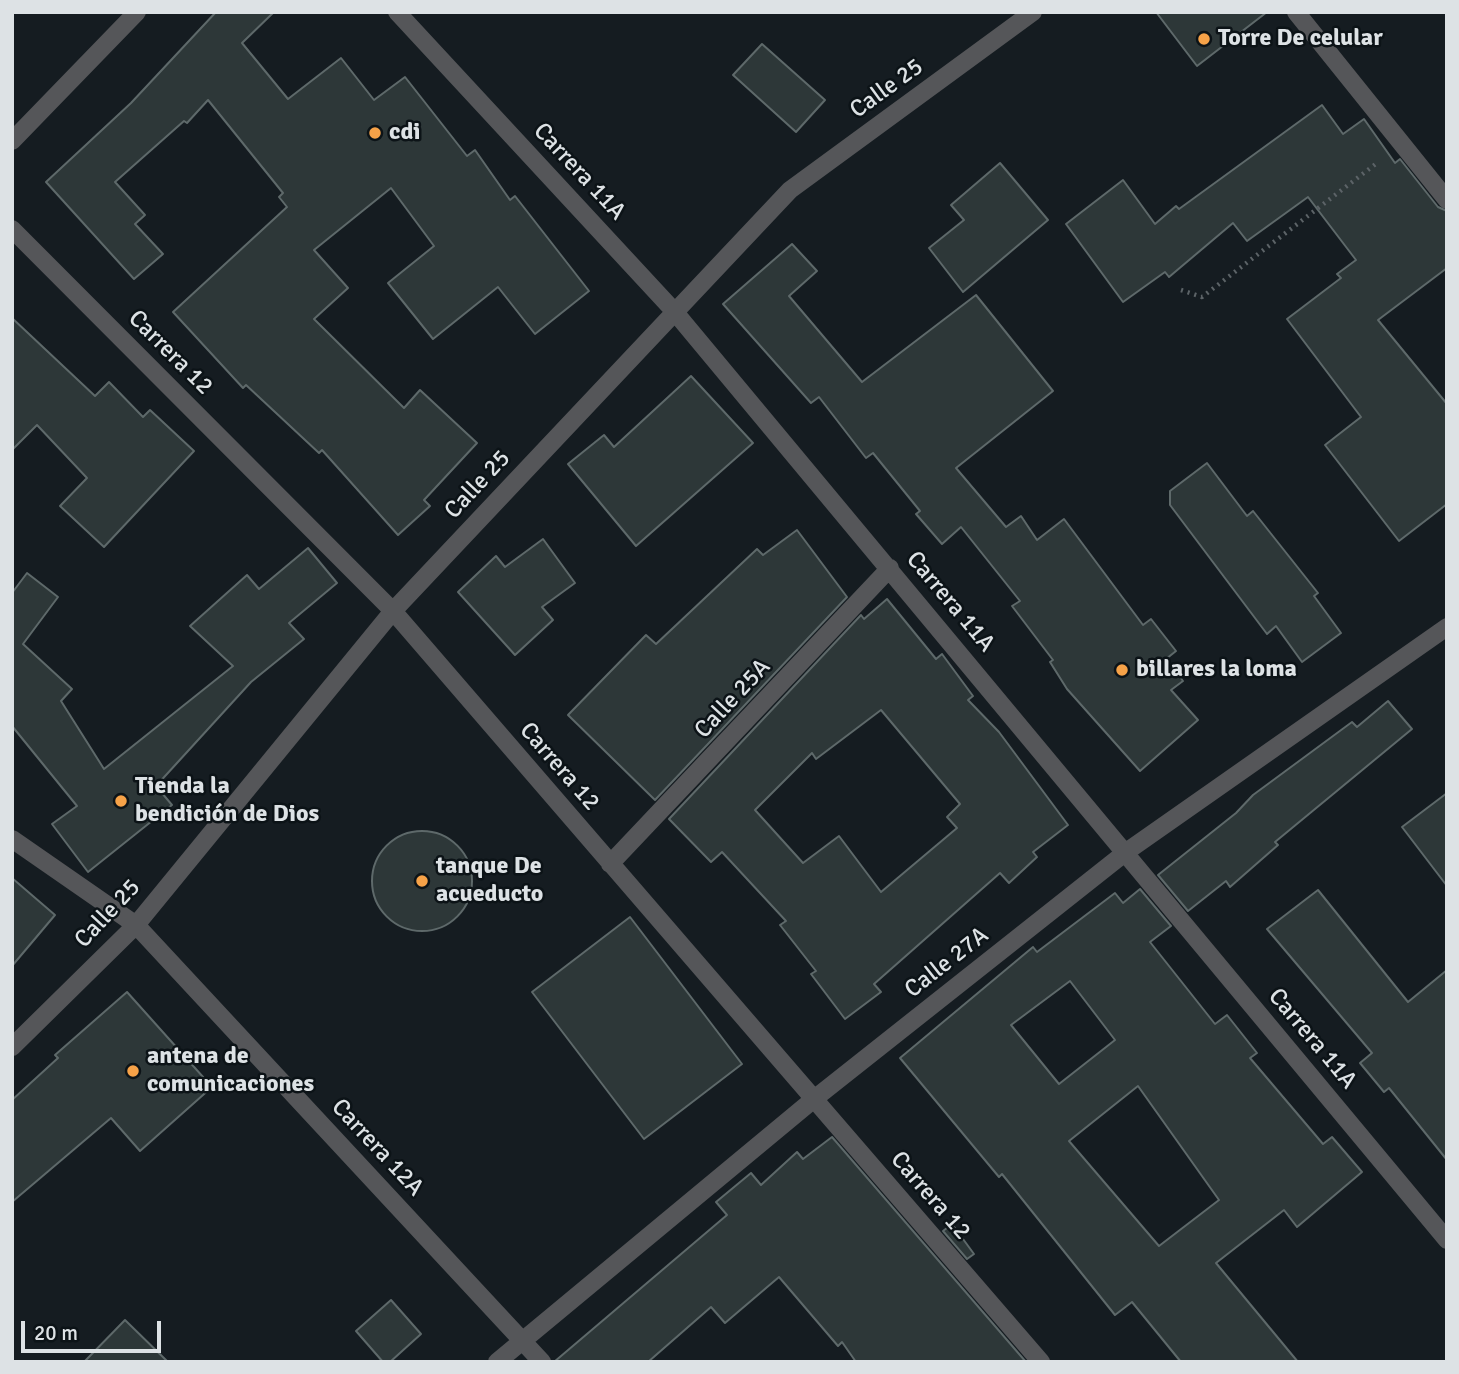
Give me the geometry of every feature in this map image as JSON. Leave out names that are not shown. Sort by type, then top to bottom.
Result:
[{"type":"street","points":[[12,141],[138,12]]},
{"type":"street","name":"Carrera 11A","points":[[397,12],[674,312],[890,568],[1447,1240]]},
{"type":"street","name":"Calle 25","points":[[12,1047],[136,925],[393,611],[790,190],[1032,12]]},
{"type":"street","points":[[1296,12],[1447,200]]},
{"type":"street","name":"Carrera 12","points":[[12,229],[393,611],[1041,1362]]},
{"type":"street","name":"Calle 25A","points":[[610,864],[890,568]]},
{"type":"street","name":"Calle 27A","points":[[497,1362],[814,1099],[1126,852],[1447,626]]},
{"type":"street","name":"Carrera 12A","points":[[12,839],[136,925],[541,1362]]},
{"type":"path","points":[[1181,289],[1202,297],[1284,237],[1403,142]]},
{"type":"building","points":[[216,12],[274,12],[242,43],[288,99],[341,58],[374,100],[405,77],[467,156],[475,150],[510,200],[515,196],[589,291],[535,334],[498,287],[433,339],[388,283],[434,246],[391,188],[314,250],[348,288],[314,319],[404,408],[420,390],[477,443],[424,500],[430,506],[398,535],[322,450],[319,453],[246,385],[243,388],[173,312],[287,207],[279,197],[283,193],[208,100],[187,123],[184,121],[115,182],[145,215],[135,224],[163,254],[134,279],[46,182],[131,103]]},
{"type":"building","name":"Torre De celular","points":[[1156,12],[1267,12],[1197,66]]},
{"type":"building","points":[[762,44],[825,100],[796,132],[733,75]]},
{"type":"building","points":[[1322,105],[1343,134],[1364,119],[1395,163],[1400,159],[1438,207],[1447,211],[1447,268],[1378,320],[1447,404],[1447,504],[1399,541],[1325,445],[1361,417],[1287,319],[1341,278],[1337,274],[1356,260],[1308,197],[1247,241],[1233,223],[1169,277],[1165,272],[1123,302],[1066,224],[1123,180],[1155,224],[1176,206],[1179,209]]},
{"type":"building","points":[[1000,163],[1048,220],[963,292],[929,248],[964,220],[951,205]]},
{"type":"building","points":[[792,244],[817,271],[789,296],[862,382],[976,295],[1053,391],[956,468],[1006,527],[1021,516],[1037,540],[1064,519],[1143,625],[1151,619],[1176,651],[1166,659],[1183,681],[1171,690],[1198,720],[1140,771],[1067,689],[1050,662],[1053,660],[1012,606],[1020,601],[961,527],[942,544],[916,514],[920,511],[873,453],[866,458],[819,397],[811,403],[723,304]]},
{"type":"building","points":[[12,318],[95,396],[109,382],[143,417],[150,410],[194,451],[104,547],[60,506],[87,478],[37,425],[12,450]]},
{"type":"building","points":[[691,376],[753,443],[636,546],[568,464],[604,435],[614,447]]},
{"type":"building","points":[[1207,463],[1247,516],[1253,511],[1318,593],[1314,596],[1341,633],[1302,662],[1276,626],[1267,634],[1170,505],[1170,491]]},
{"type":"building","points":[[797,530],[847,597],[655,800],[568,715],[646,635],[656,644],[757,549],[763,555]]},
{"type":"building","points":[[543,539],[575,583],[542,607],[553,620],[515,655],[458,592],[496,556],[505,567]]},
{"type":"building","points":[[308,548],[337,583],[289,623],[304,639],[251,682],[156,786],[172,805],[88,872],[52,824],[77,806],[12,726],[12,593],[27,573],[58,597],[23,644],[72,689],[61,701],[104,769],[233,666],[190,626],[247,575],[259,589]]},
{"type":"building","points":[[887,599],[936,659],[942,654],[973,696],[968,700],[999,732],[1068,825],[1033,852],[1037,857],[1009,883],[1000,873],[874,984],[881,992],[845,1019],[811,974],[816,971],[780,925],[786,921],[722,852],[711,862],[669,819],[861,615],[864,619]],"holes":[[[881,710],[960,804],[947,817],[957,828],[881,892],[839,836],[803,863],[755,810],[812,753],[816,759]]]},
{"type":"building","points":[[1388,701],[1412,729],[1275,842],[1278,845],[1230,887],[1226,881],[1188,911],[1158,875],[1236,813],[1253,795],[1352,722],[1357,727]]},
{"type":"building","points":[[1447,793],[1447,886],[1402,827]]},
{"type":"building","name":"tanque De acueducto","points":[[422,831],[450,839],[464,853],[472,881],[464,909],[450,923],[422,931],[394,923],[380,909],[372,881],[380,853],[394,839]]},
{"type":"building","points":[[12,878],[55,915],[12,966]]},
{"type":"building","points":[[1140,889],[1171,926],[1150,942],[1215,1024],[1227,1015],[1257,1053],[1250,1058],[1323,1144],[1332,1137],[1362,1172],[1297,1227],[1284,1210],[1216,1263],[1298,1362],[1181,1362],[1132,1302],[1115,1315],[1002,1174],[999,1177],[900,1058],[1033,947],[1037,952],[1115,893],[1123,903]],"holes":[[[1070,981],[1115,1040],[1059,1084],[1011,1025]],[[1138,1086],[1219,1200],[1159,1246],[1069,1141]]]},
{"type":"building","points":[[1318,890],[1408,1002],[1447,970],[1447,1160],[1389,1088],[1384,1092],[1360,1063],[1372,1053],[1267,929]]},
{"type":"building","points":[[630,917],[742,1064],[644,1139],[532,992]]},
{"type":"building","name":"antena de comunicaciones","points":[[127,992],[212,1087],[140,1151],[111,1118],[12,1202],[12,1100],[58,1058],[55,1055]]},
{"type":"building","points":[[832,1137],[1026,1362],[856,1362],[842,1342],[838,1346],[779,1277],[725,1323],[711,1307],[648,1362],[554,1362],[727,1215],[716,1202],[751,1173],[761,1185],[797,1152],[803,1159]]},
{"type":"building","points":[[952,1224],[974,1254],[967,1259],[943,1231]]},
{"type":"building","points":[[391,1300],[421,1334],[390,1362],[383,1362],[356,1331]]},
{"type":"building","points":[[125,1320],[168,1362],[84,1362]]},
{"type":"place","name":"Torre De celular","points":[[1204,39]]},
{"type":"place","name":"cdi","points":[[375,133]]},
{"type":"place","name":"billares la loma","points":[[1122,670]]},
{"type":"place","name":"Tienda la bendición de Dios","points":[[121,801]]},
{"type":"place","name":"tanque De acueducto","points":[[422,881]]},
{"type":"place","name":"antena de comunicaciones","points":[[133,1071]]}]
